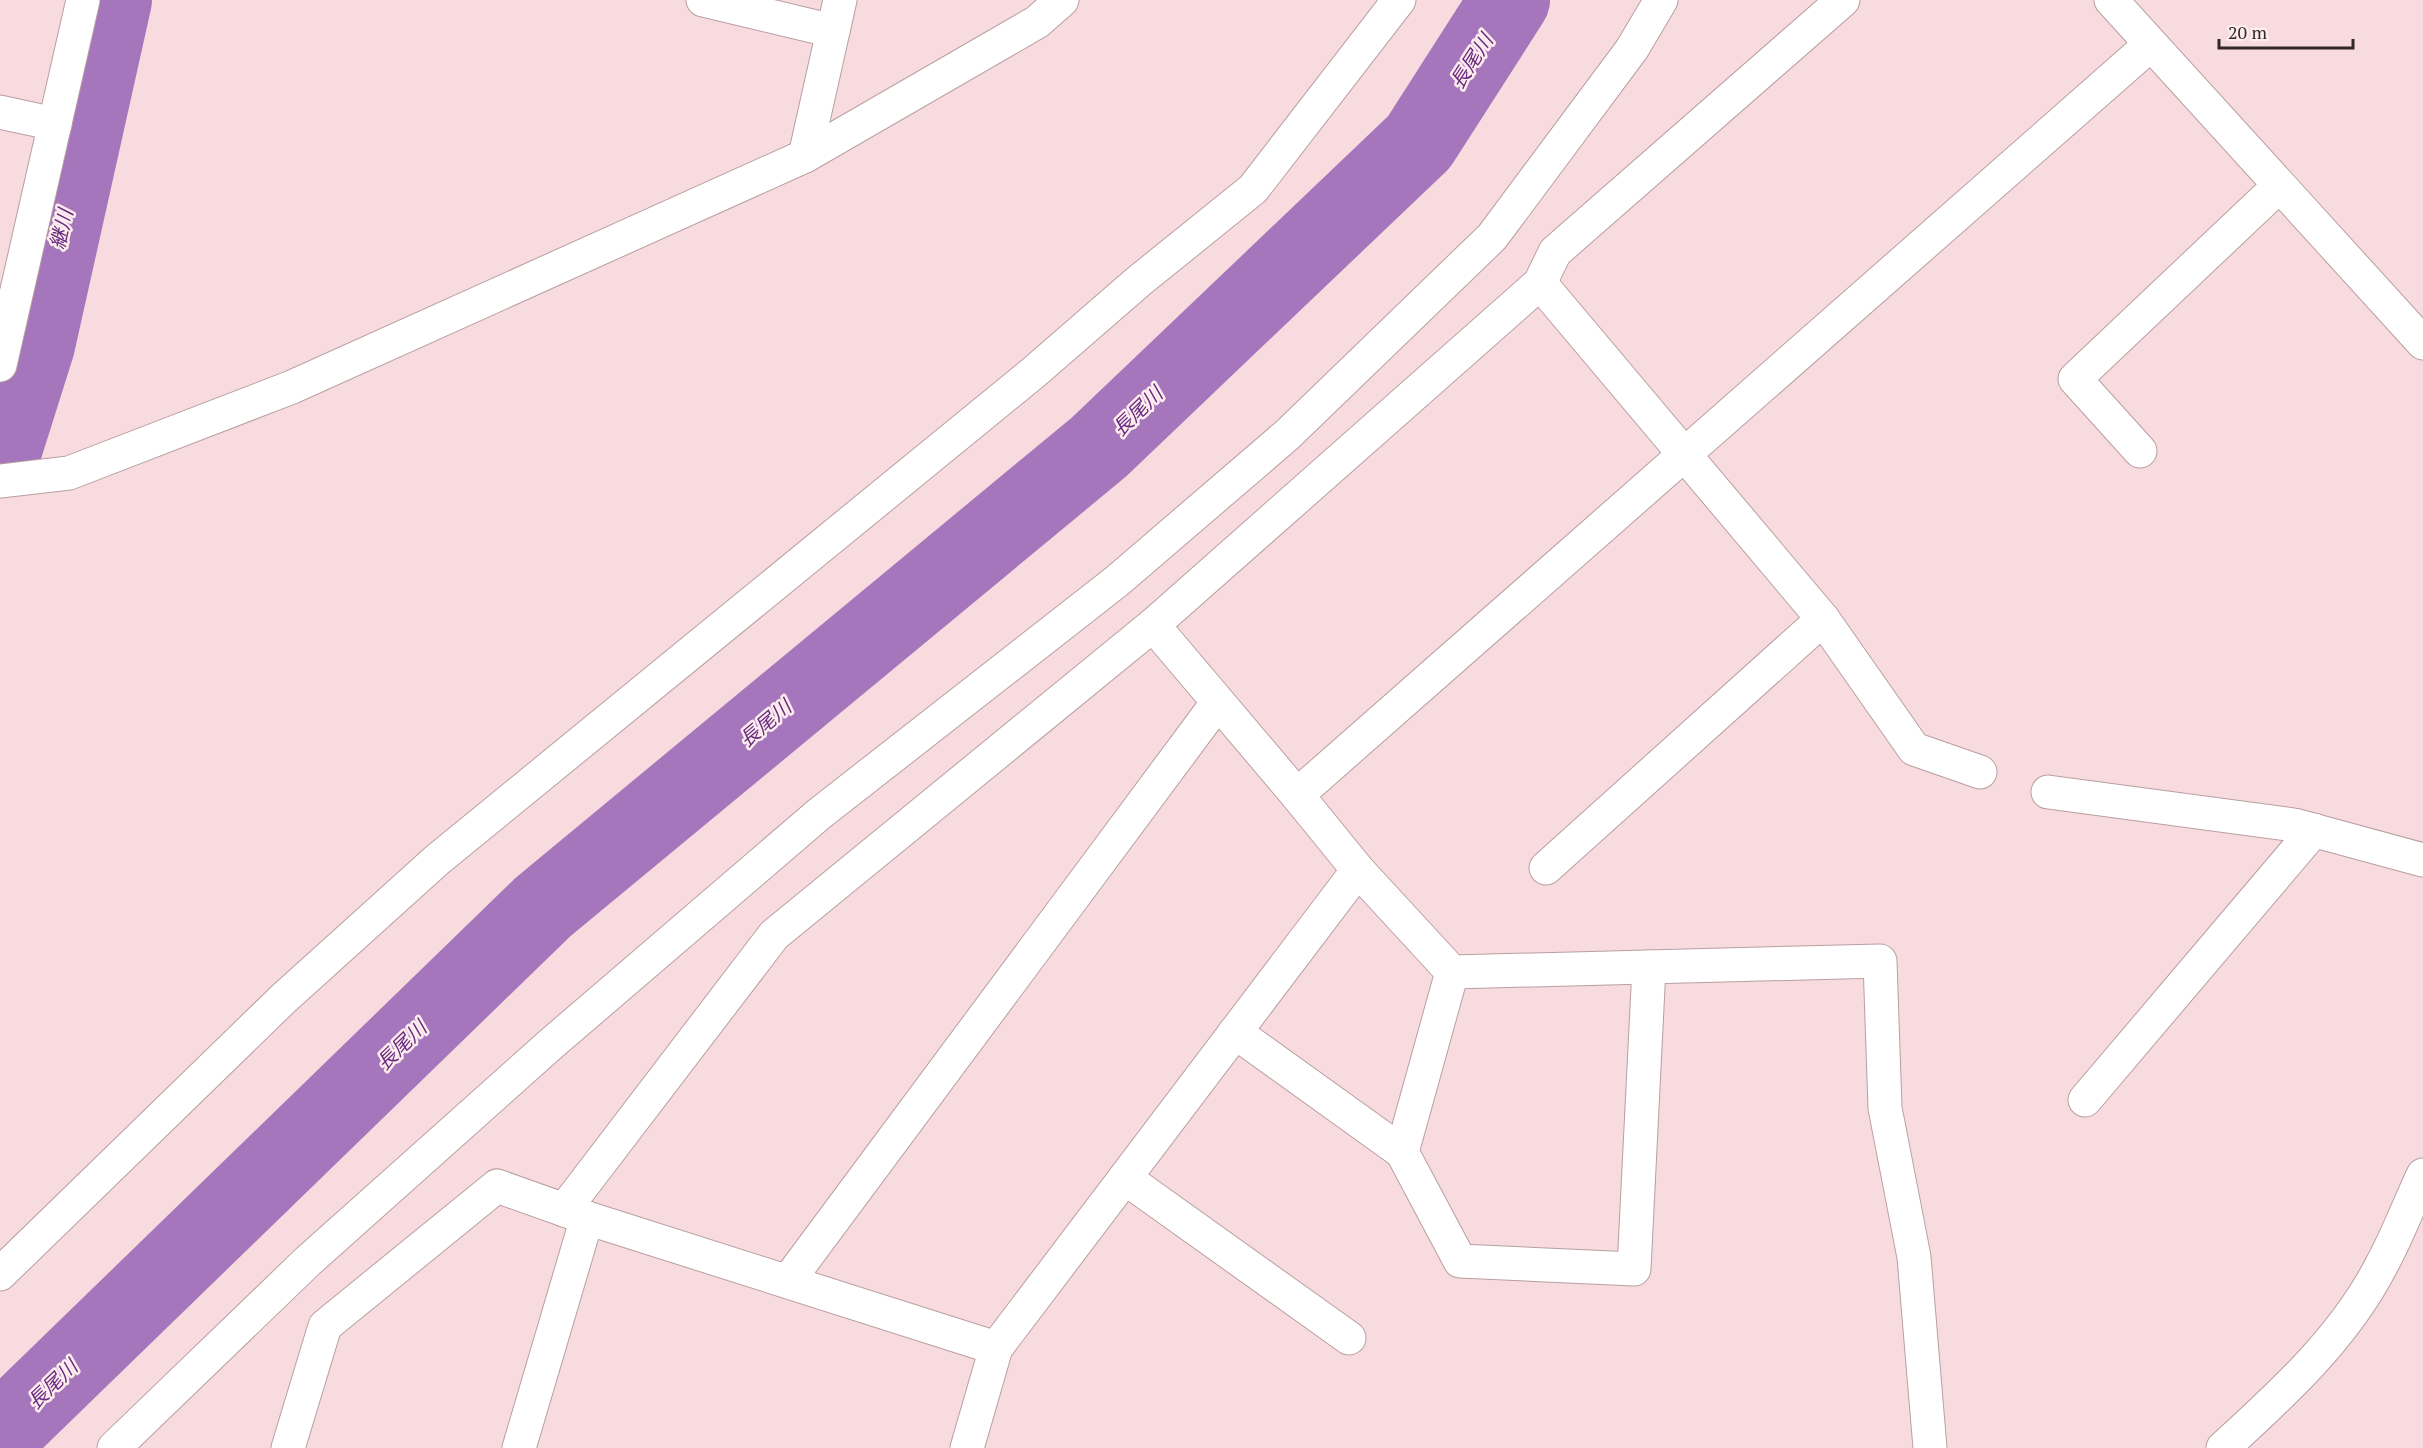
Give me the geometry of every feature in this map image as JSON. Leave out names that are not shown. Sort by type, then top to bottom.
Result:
[{"type":"street","points":[[0,365],[83,0]]},
{"type":"street","points":[[703,0],[837,16],[806,156]]},
{"type":"street","points":[[0,481],[69,473],[292,387],[806,156],[1037,22],[1062,0]]},
{"type":"street","points":[[0,1274],[283,999],[436,860],[1033,373],[1139,281],[1253,189],[1400,0]]},
{"type":"street","points":[[114,1448],[308,1261],[551,1044],[819,814],[1117,581],[1287,435],[1492,237],[1632,49],[1661,0]]},
{"type":"street","points":[[519,1448],[576,1214],[774,935],[1153,625],[1540,283],[1555,252],[1843,0]]},
{"type":"street","points":[[2111,0],[2423,343]]},
{"type":"street","points":[[1297,795],[1684,451],[2150,45]]},
{"type":"street","points":[[0,112],[55,124]]},
{"type":"street","points":[[2140,451],[2075,379],[2279,186]]},
{"type":"street","points":[[1540,283],[1684,451],[1823,619],[1914,749],[1980,772]]},
{"type":"street","points":[[1546,868],[1823,619]]},
{"type":"street","points":[[1153,625],[1358,870],[1452,972],[1881,961],[1885,1108],[1914,1257],[1930,1448]]},
{"type":"street","points":[[788,1281],[1218,702]]},
{"type":"street","points":[[2048,792],[2294,825],[2423,860]]},
{"type":"street","points":[[2085,1100],[2313,830]]},
{"type":"street","points":[[967,1448],[996,1348],[1358,870]]},
{"type":"street","points":[[1235,1032],[1402,1152],[1460,1262],[1634,1269],[1649,967]]},
{"type":"street","points":[[1402,1152],[1452,972]]},
{"type":"street","points":[[2223,1448],[2291,1385],[2338,1332],[2381,1268],[2423,1175]]},
{"type":"street","points":[[1125,1178],[1348,1338]]},
{"type":"street","points":[[288,1448],[325,1326],[497,1186],[576,1214],[996,1348]]},
{"type":"waterway","name":"継川","points":[[0,456],[35,345],[112,0]]},
{"type":"waterway","name":"長尾川","points":[[0,1434],[543,907],[1099,447],[1419,142],[1510,0]]}]
